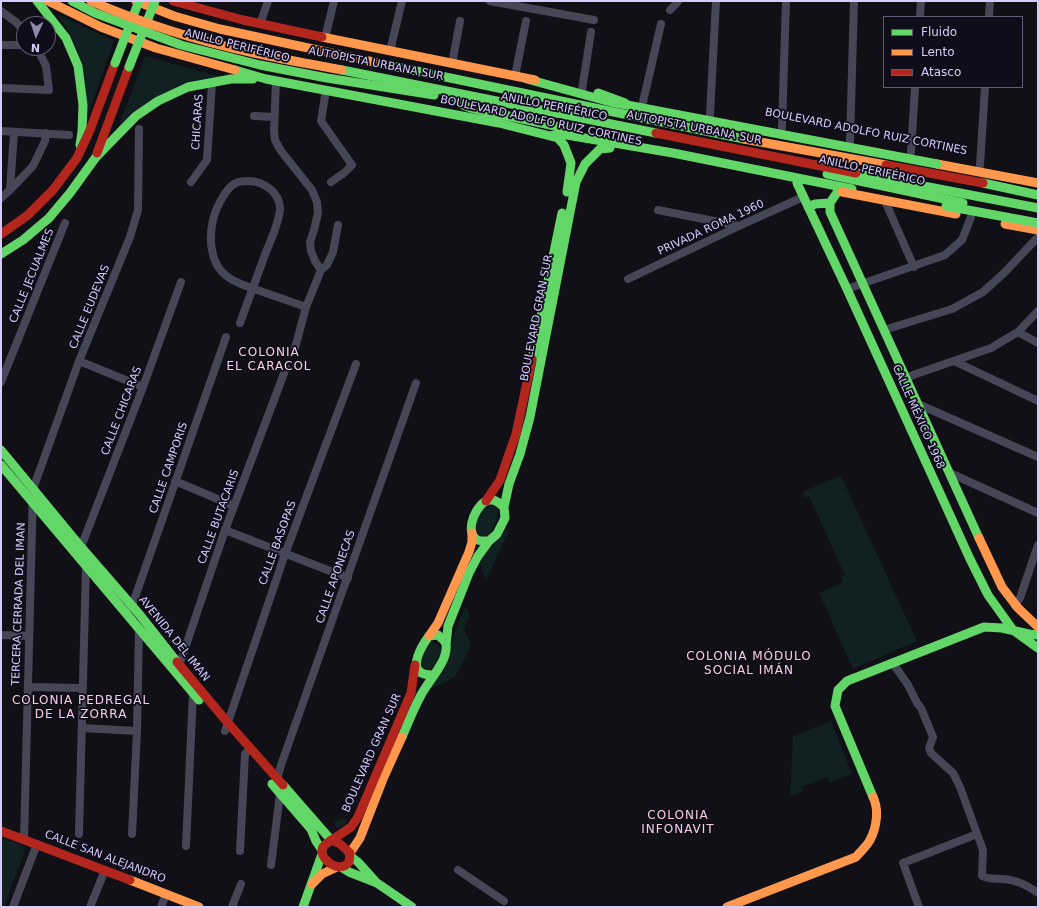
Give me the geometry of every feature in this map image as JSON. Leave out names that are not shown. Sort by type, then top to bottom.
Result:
[{"type":"main road","points":[[37,1],[66,38],[78,66],[83,105],[82,132],[77,158]]},
{"type":"main road","name":"BOULEVARD ADOLFO RUIZ CORTINES","points":[[48,1],[100,27],[156,48],[266,79],[499,123],[553,137],[610,148],[648,151],[885,201],[1038,230]]},
{"type":"main road","points":[[63,1],[95,13]]},
{"type":"main road","name":"ANILLO PERIFÉRICO","points":[[72,1],[95,13],[181,45],[258,65],[456,99],[822,172],[935,198],[1038,217]]},
{"type":"main road","name":"AUTOPISTA URBANA SUR","points":[[91,1],[182,35],[250,52],[764,155],[1038,208]]},
{"type":"main road","name":"AUTOPISTA URBANA SUR","points":[[113,1],[168,22],[239,41],[1038,201]]},
{"type":"main road","name":"ANILLO PERIFÉRICO","points":[[136,1],[174,16],[220,29],[744,139],[1038,195]]},
{"type":"main road","points":[[1,234],[28,215],[53,190],[77,158],[90,130],[139,1]]},
{"type":"main road","points":[[96,157],[155,1]]},
{"type":"main road","name":"BOULEVARD ADOLFO RUIZ CORTINES","points":[[173,1],[202,5],[260,24],[452,64],[710,115],[782,127],[1038,177]]},
{"type":"main road","points":[[1,254],[24,240],[49,218],[70,194],[96,157],[136,116],[158,101],[188,86],[231,79],[266,79]]},
{"type":"main road","points":[[527,79],[611,102],[1038,183]]},
{"type":"main road","points":[[598,93],[618,101],[684,118],[744,139]]},
{"type":"main road","points":[[456,99],[463,105],[471,108],[596,137],[648,151],[670,152],[782,175],[1038,223]]},
{"type":"main road","points":[[553,137],[561,134],[596,137],[658,146],[670,152]]},
{"type":"main road","points":[[553,137],[564,145],[571,163],[578,158],[585,164]]},
{"type":"main road","name":"BOULEVARD GRAN SUR","points":[[486,501],[499,482],[512,448],[544,322],[576,182],[585,164],[600,149],[610,148]]},
{"type":"main road","name":"BOULEVARD GRAN SUR","points":[[504,507],[530,417],[544,322],[571,163]]},
{"type":"main road","name":"CALLE MÉXICO 1968","points":[[797,183],[988,595],[1013,630],[1038,648]]},
{"type":"main road","points":[[808,207],[815,204],[830,203],[838,191]]},
{"type":"main road","name":"CALLE MÉXICO 1968","points":[[830,203],[830,212],[864,283],[884,330],[1002,587],[1015,606],[1038,627]]},
{"type":"main road","points":[[939,211],[1022,214]]},
{"type":"main road","points":[[825,243],[832,244],[841,236]]},
{"type":"main road","points":[[830,254],[834,249],[839,247],[847,247]]},
{"type":"main road","name":"AVENIDA DEL IMAN","points":[[1,450],[33,489],[78,550]]},
{"type":"main road","name":"AVENIDA DEL IMAN","points":[[1,465],[33,503],[140,615],[179,665],[195,690],[248,751],[280,794],[311,830],[322,852]]},
{"type":"main road","points":[[486,501],[498,501],[504,507],[505,518],[497,534],[482,549],[475,562],[448,626],[445,655],[440,666],[434,675],[422,675],[415,665],[419,650],[438,624],[470,552],[472,542],[472,523],[475,515],[480,506],[486,501]]},
{"type":"main road","points":[[472,533],[478,540],[489,541]]},
{"type":"main road","name":"AVENIDA DEL IMAN","points":[[90,563],[125,612],[176,674],[195,690]]},
{"type":"main road","points":[[727,907],[832,868],[856,857],[870,840],[876,822],[876,803],[835,706],[838,690],[847,681],[984,627],[999,627],[1031,635],[1038,635]]},
{"type":"main road","points":[[429,636],[438,635],[442,637],[446,645]]},
{"type":"main road","name":"BOULEVARD GRAN SUR","points":[[332,840],[351,827],[358,816],[412,693],[415,665]]},
{"type":"main road","name":"BOULEVARD GRAN SUR","points":[[350,855],[360,838],[383,779],[420,696],[434,675]]},
{"type":"main road","name":"AVENIDA DEL IMAN","points":[[248,751],[277,779],[332,840]]},
{"type":"main road","name":"CALLE SAN ALEJANDRO","points":[[1,831],[199,907]]},
{"type":"main road","points":[[303,907],[324,845],[332,840],[340,844],[377,883]]},
{"type":"main road","points":[[322,852],[324,858],[333,866],[339,867],[377,883],[412,907]]},
{"type":"main road","points":[[312,884],[322,874],[346,864],[349,861],[350,855]]},
{"type":"street","points":[[260,24],[268,1]]},
{"type":"street","points":[[325,38],[334,1]]},
{"type":"street","points":[[390,51],[402,1]]},
{"type":"street","points":[[490,1],[594,20]]},
{"type":"street","points":[[670,10],[678,1]]},
{"type":"street","points":[[710,115],[716,1]]},
{"type":"street","points":[[782,127],[786,1]]},
{"type":"street","points":[[850,141],[854,1]]},
{"type":"street","points":[[920,16],[921,1]]},
{"type":"street","points":[[989,16],[990,1]]},
{"type":"street","points":[[1,11],[16,22]]},
{"type":"street","points":[[452,64],[460,21]]},
{"type":"street","points":[[515,76],[526,21]]},
{"type":"street","points":[[643,102],[661,24]]},
{"type":"street","points":[[582,90],[591,32]]},
{"type":"street","points":[[1,45],[16,45]]},
{"type":"street","points":[[1,88],[49,90],[46,66],[41,56]]},
{"type":"street","points":[[276,81],[274,117],[274,131],[276,140],[282,151],[312,190],[317,202],[318,213],[310,242],[311,251],[321,270]]},
{"type":"street","name":"CHICARAS","points":[[191,182],[207,160],[212,83]]},
{"type":"street","points":[[911,152],[915,88]]},
{"type":"street","points":[[980,165],[985,88]]},
{"type":"street","points":[[326,90],[321,121],[352,165],[331,182]]},
{"type":"street","points":[[254,116],[274,117]]},
{"type":"street","name":"CALLE EUDEVAS","points":[[33,489],[79,361],[130,237],[138,210],[139,129]]},
{"type":"street","points":[[1,131],[69,135]]},
{"type":"street","points":[[10,190],[14,132]]},
{"type":"street","points":[[1,198],[33,166],[45,141],[46,133]]},
{"type":"street","points":[[240,323],[252,288],[271,240],[280,209],[278,199],[273,190],[263,184],[252,181],[242,181],[234,183],[216,209],[211,234],[216,264],[229,278],[240,284],[252,288],[306,307]]},
{"type":"street","name":"PRIVADA ROMA 1960","points":[[628,279],[803,197]]},
{"type":"street","points":[[885,201],[914,267]]},
{"type":"street","points":[[658,210],[739,226]]},
{"type":"street","points":[[847,289],[945,255],[962,240],[971,217]]},
{"type":"street","name":"CALLE JECUALMES","points":[[1,382],[65,223]]},
{"type":"street","points":[[295,348],[306,307],[321,270],[327,265],[333,252],[338,224]]},
{"type":"street","points":[[884,330],[952,309],[983,292],[1004,273],[1038,237]]},
{"type":"street","name":"CALLE CHICARAS","points":[[78,550],[143,387],[181,282]]},
{"type":"street","points":[[906,378],[991,348],[1018,332],[1038,311]]},
{"type":"street","points":[[1018,332],[1038,343]]},
{"type":"street","name":"CALLE CAMPORIS","points":[[132,606],[226,337]]},
{"type":"street","points":[[79,361],[143,387]]},
{"type":"street","points":[[954,361],[1038,401]]},
{"type":"street","name":"CALLE BASOPAS","points":[[227,727],[285,554],[356,364]]},
{"type":"street","name":"CALLE BUTACARIS","points":[[176,674],[225,530],[286,368]]},
{"type":"street","name":"CALLE APONECAS","points":[[277,779],[416,383]]},
{"type":"street","points":[[918,404],[1038,457]]},
{"type":"street","points":[[950,473],[1038,513]]},
{"type":"street","points":[[175,481],[234,506]]},
{"type":"street","name":"TERCERA CERRADA DEL IMAN","points":[[24,840],[33,489]]},
{"type":"street","points":[[225,530],[348,578]]},
{"type":"street","points":[[1015,606],[1020,598],[1038,545]]},
{"type":"street","points":[[79,834],[82,688],[90,563]]},
{"type":"street","points":[[125,612],[132,606]]},
{"type":"street","points":[[132,834],[137,731],[140,615]]},
{"type":"street","points":[[1,635],[29,636]]},
{"type":"street","points":[[891,663],[908,685],[921,708],[933,737],[930,748],[931,753],[953,773],[960,787],[983,850],[982,876],[988,879],[1005,879],[1024,884],[1038,893]]},
{"type":"street","points":[[28,687],[82,688]]},
{"type":"street","points":[[186,846],[195,690]]},
{"type":"street","points":[[82,728],[137,731]]},
{"type":"street","points":[[240,851],[244,778],[248,751]]},
{"type":"street","points":[[271,865],[280,794],[277,779]]},
{"type":"street","points":[[919,907],[903,864],[977,834]]},
{"type":"street","points":[[13,907],[37,844]]},
{"type":"street","points":[[90,907],[105,870]]},
{"type":"street","points":[[458,870],[504,901]]},
{"type":"street","points":[[232,907],[241,884]]},
{"type":"street","points":[[161,907],[166,894]]},
{"type":"shaded area","points":[[57,14],[114,41],[84,126],[86,87],[83,64],[71,36]]},
{"type":"shaded area","points":[[145,56],[221,77],[197,80],[178,86],[132,112],[117,131]]},
{"type":"shaded area","points":[[841,476],[917,641],[853,669],[819,593],[843,582],[841,577],[845,575],[809,496],[804,498],[803,495],[804,491]]},
{"type":"shaded area","points":[[489,505],[497,508],[496,523],[487,536],[480,536],[477,531],[476,524],[481,511]]},
{"type":"shaded area","points":[[511,525],[486,581],[480,564],[483,556]]},
{"type":"shaded area","points":[[466,606],[470,616],[464,629],[471,645],[454,678],[428,690],[445,669],[451,651],[454,632]]},
{"type":"shaded area","points":[[428,642],[437,643],[442,650],[432,671],[424,671],[421,664]]},
{"type":"shaded area","points":[[831,721],[852,774],[830,783],[828,777],[802,787],[803,791],[790,797],[793,736]]},
{"type":"shaded area","points":[[344,818],[347,819],[344,825],[338,827],[335,826],[335,821]]},
{"type":"shaded area","points":[[1,837],[26,847],[4,907],[1,907]]},
{"type":"traffic: fast","points":[[37,1],[66,38],[78,66],[83,105],[80,145]]},
{"type":"traffic: fast","points":[[72,1],[95,13],[181,45],[260,65],[327,78],[434,95]]},
{"type":"traffic: fast","points":[[115,63],[139,1]]},
{"type":"traffic: fast","points":[[129,67],[155,1]]},
{"type":"traffic: fast","points":[[378,63],[744,139]]},
{"type":"traffic: fast","points":[[235,70],[266,79],[499,123],[558,138]]},
{"type":"traffic: fast","points":[[342,70],[656,133]]},
{"type":"traffic: fast","points":[[1,254],[23,240],[49,218],[70,193],[96,157],[136,116],[158,101],[188,87],[231,79],[253,79]]},
{"type":"traffic: fast","points":[[527,79],[607,101]]},
{"type":"traffic: fast","points":[[598,93],[625,103]]},
{"type":"traffic: fast","points":[[456,99],[463,105],[471,108],[569,129]]},
{"type":"traffic: fast","points":[[611,102],[937,164]]},
{"type":"traffic: fast","points":[[550,136],[561,134],[673,153],[852,189]]},
{"type":"traffic: fast","points":[[557,137],[564,145],[571,163],[567,192]]},
{"type":"traffic: fast","points":[[504,507],[494,500],[490,500],[481,505],[472,523],[471,530],[476,539],[481,541],[489,541],[497,534],[505,518],[504,507],[509,484],[520,454],[530,417],[576,182],[585,164],[600,149],[610,148]]},
{"type":"traffic: fast","points":[[856,173],[1038,208]]},
{"type":"traffic: fast","points":[[827,174],[963,203]]},
{"type":"traffic: fast","points":[[797,183],[988,595],[1013,630],[1038,648]]},
{"type":"traffic: fast","points":[[983,183],[1038,195]]},
{"type":"traffic: fast","points":[[838,191],[830,203],[830,212],[979,538]]},
{"type":"traffic: fast","points":[[808,207],[815,204],[830,203]]},
{"type":"traffic: fast","points":[[946,206],[1038,223]]},
{"type":"traffic: fast","points":[[532,359],[562,213]]},
{"type":"traffic: fast","points":[[1,450],[81,547],[140,615],[177,662]]},
{"type":"traffic: fast","points":[[1,465],[199,700]]},
{"type":"traffic: fast","points":[[446,645],[448,626],[469,573],[478,556],[489,541]]},
{"type":"traffic: fast","points":[[873,797],[835,706],[838,690],[847,681],[984,627],[1002,628],[1038,635]]},
{"type":"traffic: fast","points":[[402,737],[423,691],[437,671],[444,657],[446,644],[438,635],[429,636],[420,650],[417,662],[419,671],[425,674],[434,675]]},
{"type":"traffic: fast","points":[[272,784],[311,829],[322,850]]},
{"type":"traffic: fast","points":[[283,785],[331,840]]},
{"type":"traffic: fast","points":[[303,907],[322,854]]},
{"type":"traffic: fast","points":[[350,856],[358,862],[375,881]]},
{"type":"traffic: fast","points":[[341,867],[349,872],[377,883],[412,907]]},
{"type":"traffic: slow","points":[[48,1],[101,27],[156,48],[235,70]]},
{"type":"traffic: slow","points":[[91,1],[149,24],[209,42],[261,55],[342,70]]},
{"type":"traffic: slow","points":[[136,1],[174,16],[220,29],[378,63]]},
{"type":"traffic: slow","points":[[322,37],[535,80]]},
{"type":"traffic: slow","points":[[744,139],[886,165]]},
{"type":"traffic: slow","points":[[937,164],[1038,183]]},
{"type":"traffic: slow","points":[[842,192],[956,214]]},
{"type":"traffic: slow","points":[[1005,224],[1038,230]]},
{"type":"traffic: slow","points":[[429,636],[438,623],[469,552],[472,542],[472,533]]},
{"type":"traffic: slow","points":[[979,538],[1002,587],[1018,608],[1038,627]]},
{"type":"traffic: slow","points":[[350,853],[360,838],[383,779],[402,737]]},
{"type":"traffic: slow","points":[[727,907],[856,857],[869,842],[874,829],[877,812],[873,797]]},
{"type":"traffic: slow","points":[[312,884],[322,874],[337,867]]},
{"type":"traffic: slow","points":[[130,880],[199,907]]},
{"type":"traffic: jam","points":[[173,1],[243,20],[322,37]]},
{"type":"traffic: jam","points":[[1,234],[28,215],[53,190],[77,158],[90,130],[115,63]]},
{"type":"traffic: jam","points":[[97,153],[129,67]]},
{"type":"traffic: jam","points":[[656,133],[856,173]]},
{"type":"traffic: jam","points":[[886,165],[983,183]]},
{"type":"traffic: jam","points":[[486,501],[500,480],[516,434],[532,359]]},
{"type":"traffic: jam","points":[[177,662],[283,785]]},
{"type":"traffic: jam","points":[[332,840],[351,827],[358,817],[411,693],[415,665]]},
{"type":"traffic: jam","points":[[1,831],[130,880]]},
{"type":"traffic: jam","points":[[331,840],[340,844],[350,853],[349,862],[344,866],[340,867],[328,862],[323,855],[323,847],[331,840]]},
{"type":"district","name":"COLONIA EL CARACOL","points":[[269,360]]},
{"type":"district","name":"COLONIA MÓDULO SOCIAL IMÁN","points":[[749,664]]},
{"type":"district","name":"COLONIA PEDREGAL DE LA ZORRA","points":[[81,708]]},
{"type":"district","name":"COLONIA INFONAVIT","points":[[678,823]]}]
